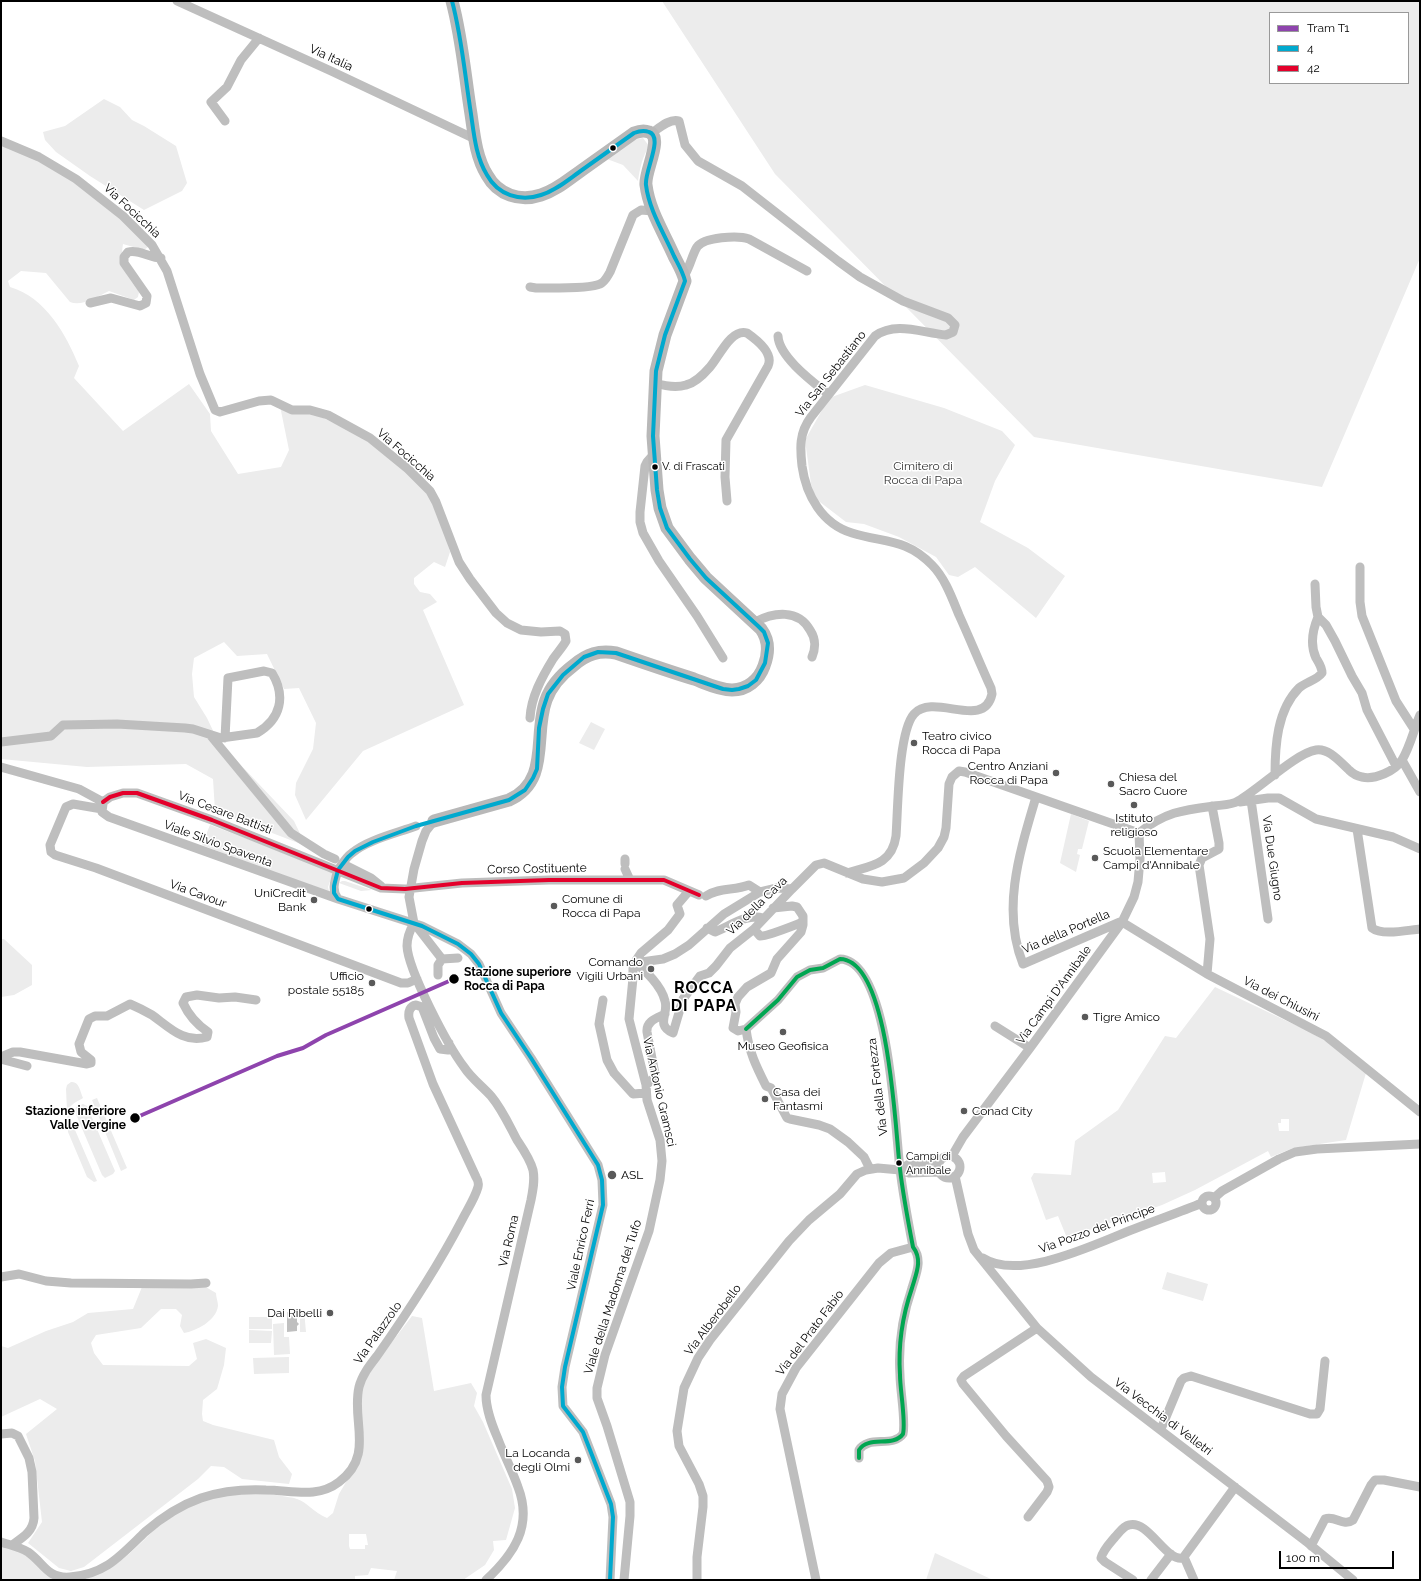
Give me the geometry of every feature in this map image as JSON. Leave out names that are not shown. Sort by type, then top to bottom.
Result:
[{"type":"main road","points":[[434,821],[509,800],[520,794],[528,786],[537,769],[540,728],[543,709],[548,694],[563,675],[584,657],[596,652],[609,652],[723,689],[732,690],[739,689],[756,680],[762,671],[768,648],[767,639],[764,632],[685,554],[667,528],[658,500],[653,436],[656,371],[666,335],[685,283],[684,276],[654,211],[647,192],[645,181],[655,144],[655,137],[652,133],[644,131],[636,132],[553,190],[537,197],[523,199],[501,191],[490,180],[481,165],[475,139],[458,29],[452,1]]},
{"type":"street","name":"Via Italia","points":[[177,1],[475,139]]},
{"type":"street","points":[[225,121],[211,102],[227,87],[241,60],[259,38]]},
{"type":"street","name":"Via San Sebastiano","points":[[652,133],[671,121],[679,121],[685,145],[698,161],[742,186],[857,275],[903,301],[948,318],[954,324],[955,330],[951,334],[946,335],[900,328],[892,328],[880,332],[867,344],[808,421],[800,441],[804,478],[812,500],[823,514],[844,530],[854,534],[893,541],[904,545],[927,560],[933,566],[948,590],[991,688],[992,694],[987,704],[975,711],[934,706],[921,709],[915,713],[907,729],[900,772],[894,846],[889,855],[882,862],[874,866],[847,873]]},
{"type":"street","name":"Via Focicchia","points":[[1,141],[39,157],[76,179],[123,216],[140,231],[152,245],[161,258],[169,277],[201,378],[215,410],[220,412],[264,400],[271,400],[292,410],[310,410],[325,414],[367,436],[405,466],[430,491],[436,502],[459,562],[496,613],[507,623],[521,630],[541,632],[558,630],[565,634],[566,639],[564,644],[549,666],[534,696],[530,718]]},
{"type":"street","points":[[530,287],[536,288],[600,284],[610,272],[633,215],[641,210],[654,211]]},
{"type":"street","points":[[684,276],[690,266],[696,249],[700,244],[708,241],[734,237],[749,239],[807,271]]},
{"type":"street","points":[[90,303],[111,298],[140,306],[146,303],[147,296],[124,263],[124,258],[130,251],[135,251],[154,258],[161,258]]},
{"type":"street","points":[[655,383],[677,386],[691,383],[709,368],[731,338],[741,332],[750,335],[768,353],[770,360],[768,366],[726,440],[725,483],[727,501]]},
{"type":"street","points":[[778,336],[780,346],[785,353],[807,376],[828,394]]},
{"type":"street","points":[[654,454],[645,466],[640,512],[642,530],[659,561],[697,616],[722,658]]},
{"type":"street","points":[[1360,567],[1360,602],[1362,616],[1396,701],[1414,729]]},
{"type":"street","points":[[1275,775],[1278,738],[1286,709],[1298,689],[1322,673],[1322,668],[1314,654],[1313,645],[1314,630],[1318,617],[1315,584]]},
{"type":"street","points":[[755,622],[767,616],[782,614],[800,619],[806,624],[813,636],[815,645],[812,657]]},
{"type":"street","points":[[1318,617],[1326,625],[1335,641],[1362,694],[1367,710],[1399,763],[1420,792]]},
{"type":"street","points":[[1,742],[51,736],[63,725],[111,724],[185,728],[198,730],[211,736],[224,738],[248,733],[257,733],[261,731],[274,716],[281,702],[272,673],[264,671],[228,678],[224,738]]},
{"type":"street","points":[[1236,802],[1304,755],[1317,750],[1327,752],[1350,771],[1360,777],[1366,778],[1386,772],[1399,763],[1420,715]]},
{"type":"street","points":[[211,736],[291,833],[334,859]]},
{"type":"street","name":"Viale Silvio Spaventa","points":[[1,767],[78,789],[103,806],[104,814],[109,818],[338,899],[414,923]]},
{"type":"street","points":[[847,873],[867,881],[887,882],[904,878],[924,863],[938,848],[944,837],[949,784],[952,777],[958,772],[965,772],[1139,833],[1167,815],[1185,810],[1251,800],[1279,798],[1313,817],[1398,839],[1420,849]]},
{"type":"street","name":"Via Cesare Battisti","points":[[103,806],[112,796],[123,793],[134,793],[212,820],[338,870],[368,884],[384,888]]},
{"type":"street","name":"Via della Portella","points":[[1036,796],[1018,863],[1013,895],[1016,942],[1023,964],[1122,922]]},
{"type":"street","name":"Via Due Giugno","points":[[1251,800],[1268,919]]},
{"type":"street","name":"Via Cavour","points":[[103,806],[73,804],[66,807],[50,845],[51,852],[55,855],[96,868],[401,983],[408,983],[418,979]]},
{"type":"street","points":[[1207,974],[1210,939],[1199,865],[1202,858],[1219,850],[1212,806]]},
{"type":"street","points":[[338,899],[334,893],[334,886],[338,870],[348,857],[355,851],[373,842],[434,821]]},
{"type":"street","points":[[434,821],[428,827],[416,859],[409,897],[414,923],[442,959]]},
{"type":"street","points":[[1357,829],[1372,928],[1382,932],[1420,929]]},
{"type":"street","name":"Via Campi D'Annibale","points":[[952,1156],[963,1137],[1122,922],[1134,897],[1138,882],[1140,859],[1139,833]]},
{"type":"street","name":"Via della Cava","points":[[665,1014],[665,1028],[673,1033],[685,995],[700,976],[709,973],[730,948],[754,929],[816,865],[821,863],[826,864],[847,873]]},
{"type":"street","points":[[625,864],[630,880]]},
{"type":"street","points":[[347,866],[373,879],[384,888]]},
{"type":"street","name":"Corso Costituente","points":[[384,888],[410,888],[469,883],[664,880],[690,891]]},
{"type":"street","points":[[634,963],[644,950],[668,930],[680,914],[677,905],[690,891],[702,895],[719,890],[740,888],[749,885],[760,892]]},
{"type":"street","points":[[634,963],[663,959],[671,956],[689,945],[731,909],[760,892],[777,888],[792,889]]},
{"type":"street","points":[[773,908],[795,906],[801,911],[803,922],[801,932],[777,959],[771,973],[747,987],[738,996],[735,1002],[736,1012],[732,1028],[738,1031],[744,1030],[752,1058],[766,1086],[771,1088],[788,1119],[821,1125],[830,1129],[848,1142],[864,1157],[870,1169]]},
{"type":"street","points":[[707,928],[715,932],[730,924],[748,918],[763,918]]},
{"type":"street","points":[[754,929],[760,936],[766,936],[803,922]]},
{"type":"street","name":"Via dei Chiusini","points":[[1122,922],[1207,974],[1326,1036],[1420,1112]]},
{"type":"street","name":"Via Roma","points":[[414,923],[407,940],[407,948],[418,979],[449,1043],[466,1070],[486,1090],[498,1106],[529,1161],[534,1175],[531,1200],[486,1395],[492,1425],[520,1494],[523,1512],[522,1526],[517,1542],[508,1558],[486,1580]]},
{"type":"street","name":"Viale Enrico Ferri","points":[[414,923],[458,944],[468,951],[476,960],[501,1013],[532,1058],[600,1169],[604,1195],[603,1205],[565,1367],[562,1392],[564,1408],[583,1432],[611,1504],[613,1512],[610,1580]]},
{"type":"street","points":[[442,959],[458,958]]},
{"type":"street","points":[[438,975],[438,965],[442,959]]},
{"type":"street","name":"Via della Fortezza","points":[[744,1030],[778,1000],[795,978],[800,974],[811,969],[823,968],[840,959],[851,962],[859,968],[872,991],[886,1042],[900,1170],[913,1247],[917,1254],[919,1263],[905,1308],[900,1341],[903,1434],[897,1439],[864,1445],[859,1450],[859,1458]]},
{"type":"street","points":[[603,1000],[599,1024],[608,1063],[614,1073],[631,1092],[637,1094],[646,1089],[654,1078],[655,1074],[647,1026],[665,1014],[666,1004],[662,994],[646,971],[634,963]]},
{"type":"street","name":"Via Antonio Gramsci","points":[[634,963],[630,1019],[646,1089],[660,1140],[662,1161],[660,1186]]},
{"type":"street","points":[[3,1061],[13,1052],[20,1052],[86,1064],[91,1063],[91,1060],[81,1052],[79,1044],[89,1019],[95,1016],[107,1016],[130,1004],[150,1014],[181,1035],[198,1040],[207,1037],[208,1032],[196,1024],[187,1013],[183,1003],[186,997],[197,995],[219,998],[235,997],[256,1000]]},
{"type":"street","name":"Via Palazzolo","points":[[12,1545],[28,1552],[53,1575],[62,1577],[78,1576],[94,1572],[110,1565],[157,1522],[174,1511],[198,1499],[223,1493],[248,1490],[301,1493],[312,1492],[332,1486],[343,1479],[358,1458],[360,1447],[357,1403],[360,1382],[426,1284],[478,1187],[478,1180],[428,1071],[409,1018],[410,1008],[416,1005],[422,1007],[440,1049],[444,1051],[448,1050],[449,1043]]},
{"type":"street","points":[[995,1026],[1030,1048]]},
{"type":"street","points":[[3,1061],[27,1066]]},
{"type":"street","name":"Via Pozzo del Principe","points":[[977,1254],[988,1262],[1002,1266],[1039,1263],[1084,1248],[1202,1203],[1208,1196],[1214,1198],[1279,1158],[1295,1152],[1420,1144]]},
{"type":"street","points":[[945,1156],[952,1156],[957,1159],[960,1164],[959,1171],[951,1178],[944,1177],[939,1172],[937,1166],[940,1160],[945,1156]]},
{"type":"street","points":[[900,1170],[910,1164],[940,1160]]},
{"type":"street","name":"Via Alberobello","points":[[697,1580],[697,1557],[703,1512],[703,1496],[699,1484],[679,1446],[677,1436],[677,1421],[682,1398],[687,1379],[695,1364],[707,1344],[789,1241],[809,1220],[840,1194],[857,1174],[870,1169],[883,1168],[912,1173],[939,1172]]},
{"type":"street","name":"Via Vecchia di Velletri","points":[[955,1176],[970,1241],[977,1254],[1037,1328],[1091,1377],[1161,1429],[1353,1580]]},
{"type":"street","name":"Viale della Madonna del Tufo","points":[[624,1580],[630,1502],[597,1398],[597,1388],[605,1355],[649,1231],[660,1186]]},
{"type":"street","name":"Via del Prato Fabio","points":[[816,1580],[780,1409],[782,1394],[789,1379],[804,1357],[879,1263],[892,1253],[913,1247]]},
{"type":"street","points":[[1,1277],[19,1274],[49,1282],[71,1283],[206,1283]]},
{"type":"street","points":[[1028,1517],[1047,1492],[1047,1481],[1006,1436],[961,1380],[964,1376],[1037,1328]]},
{"type":"street","points":[[1161,1429],[1181,1381],[1184,1378],[1191,1376],[1310,1414],[1317,1414],[1320,1409],[1325,1361]]},
{"type":"street","points":[[1,1434],[12,1433],[18,1436],[29,1458],[34,1518],[33,1526],[27,1534],[12,1545],[1,1542]]},
{"type":"street","points":[[1311,1546],[1325,1520],[1331,1518],[1347,1522],[1353,1520],[1375,1480],[1381,1479],[1420,1487]]},
{"type":"street","points":[[1133,1580],[1105,1562],[1102,1558],[1104,1552],[1125,1526],[1132,1524],[1140,1527],[1171,1554],[1179,1559],[1184,1557],[1235,1487]]},
{"type":"street","points":[[1151,1580],[1171,1554]]},
{"type":"street","points":[[1184,1557],[1194,1580]]},
{"type":"green space","points":[[662,1],[1420,1],[1420,258],[1322,487],[1034,437],[775,174]]},
{"type":"green space","points":[[104,99],[120,107],[132,120],[176,146],[187,183],[182,191],[144,210],[90,176],[56,152],[45,140],[43,132],[65,126]]},
{"type":"green space","points":[[643,138],[649,146],[642,163],[638,181],[623,165],[607,159],[634,140]]},
{"type":"green space","points":[[1,145],[41,161],[83,188],[131,227],[148,247],[144,250],[123,244],[123,265],[127,275],[139,292],[138,297],[134,300],[109,291],[85,302],[70,302],[46,273],[21,271],[8,281],[10,287],[34,299],[53,318],[68,342],[79,366],[74,378],[123,431],[189,384],[210,414],[211,431],[238,474],[281,467],[289,450],[280,406],[313,413],[374,444],[416,479],[437,508],[450,552],[445,567],[434,562],[414,578],[414,584],[420,592],[430,594],[437,602],[423,610],[464,705],[363,751],[306,820],[295,795],[296,783],[313,749],[316,723],[299,688],[284,689],[267,654],[237,656],[224,642],[194,658],[192,674],[194,697],[207,718],[218,741],[294,821],[306,846],[215,811],[213,779],[186,764],[87,767],[1,759]]},
{"type":"green space","name":"Cimitero di Rocca di Papa","points":[[865,385],[944,408],[1002,431],[1015,445],[995,481],[980,522],[1028,548],[1065,576],[1036,618],[975,567],[958,577],[949,575],[936,557],[899,537],[864,524],[846,522],[816,499],[811,484],[805,440],[829,398]]},
{"type":"green space","points":[[591,722],[605,729],[594,750],[579,743]]},
{"type":"green space","points":[[1071,814],[1089,821],[1082,849],[1078,849],[1077,854],[1080,855],[1076,872],[1060,863]]},
{"type":"green space","points":[[210,825],[331,870],[333,873],[328,887],[329,891],[312,888],[202,845]]},
{"type":"green space","points":[[342,881],[372,890],[361,891],[339,883]]},
{"type":"green space","points":[[1,939],[4,939],[32,965],[32,985],[14,995],[1,997]]},
{"type":"green space","points":[[1215,987],[1308,1031],[1327,1042],[1366,1073],[1346,1140],[1293,1148],[1271,1157],[1268,1151],[1195,1190],[1162,1205],[1067,1238],[1058,1216],[1046,1220],[1031,1178],[1034,1173],[1071,1175],[1075,1141],[1118,1110],[1165,1036],[1176,1038]],"holes":[[[1281,1119],[1289,1119],[1289,1131],[1279,1131],[1278,1123],[1281,1123]],[[1165,1172],[1166,1182],[1153,1183],[1152,1173]]]},
{"type":"green space","points":[[71,1082],[78,1085],[83,1098],[71,1106],[69,1116],[97,1181],[94,1182],[87,1177],[68,1132],[66,1089],[67,1085]]},
{"type":"green space","points":[[97,1098],[127,1168],[121,1171],[92,1100]]},
{"type":"green space","points":[[83,1104],[87,1106],[115,1171],[113,1174],[105,1178],[102,1175],[75,1112],[76,1107]]},
{"type":"green space","points":[[1167,1272],[1208,1284],[1203,1301],[1162,1289]]},
{"type":"green space","points":[[204,1286],[216,1293],[218,1306],[210,1321],[200,1328],[184,1333],[180,1326],[182,1315],[176,1309],[161,1309],[141,1328],[96,1335],[91,1343],[94,1353],[103,1365],[189,1366],[197,1359],[193,1343],[206,1339],[226,1348],[224,1365],[217,1389],[203,1400],[203,1421],[213,1425],[274,1440],[279,1457],[292,1474],[289,1484],[242,1479],[224,1467],[211,1466],[198,1479],[84,1567],[71,1571],[59,1568],[28,1543],[42,1522],[35,1461],[26,1434],[57,1409],[40,1399],[1,1417],[1,1346],[8,1348],[46,1331],[73,1322],[88,1313],[133,1309],[142,1287]]},
{"type":"green space","points":[[300,1310],[304,1310],[306,1332],[300,1332]]},
{"type":"green space","points":[[412,1316],[422,1318],[434,1391],[471,1383],[477,1393],[474,1406],[483,1422],[512,1489],[515,1508],[506,1540],[493,1541],[494,1550],[485,1565],[463,1580],[394,1580],[397,1571],[371,1568],[368,1575],[355,1576],[355,1580],[83,1580],[116,1564],[160,1525],[178,1512],[192,1505],[221,1496],[252,1493],[293,1498],[301,1500],[327,1518],[333,1513],[339,1494],[363,1453],[361,1389],[369,1372]],"holes":[[[349,1534],[366,1534],[368,1545],[365,1545],[365,1549],[350,1549]]]},
{"type":"green space","points":[[249,1317],[272,1317],[272,1329],[249,1329]]},
{"type":"green space","points":[[284,1323],[284,1337],[289,1337],[290,1354],[274,1355],[273,1324]]},
{"type":"green space","points":[[249,1330],[272,1331],[271,1343],[249,1343]]},
{"type":"green space","points":[[289,1357],[289,1373],[254,1374],[253,1358]]},
{"type":"green space","points":[[1,1546],[28,1556],[50,1576],[59,1580],[1,1580]]},
{"type":"green space","points":[[935,1553],[993,1580],[926,1580]]},
{"type":"shaded area","points":[[287,1312],[297,1313],[297,1322],[299,1324],[297,1326],[297,1331],[287,1332]]},
{"type":"tram line","name":"T1","points":[[135,1118],[277,1056],[303,1048],[326,1035],[456,978]]},
{"type":"transit line","name":"4","points":[[452,1],[461,43],[476,146],[483,168],[497,188],[510,195],[525,198],[547,193],[563,184],[634,133],[645,131],[653,135],[655,141],[646,179],[646,185],[650,203],[682,271],[685,281],[665,335],[656,371],[653,436],[657,490],[660,508],[667,528],[690,559],[706,578],[764,632],[768,643],[765,663],[756,680],[748,686],[732,690],[723,689],[616,653],[598,652],[584,657],[563,675],[548,694],[539,728],[537,769],[525,790],[509,800],[416,826],[373,842],[355,851],[348,857],[338,870],[334,886],[334,893],[338,899],[422,926],[458,944],[471,954],[479,964],[501,1013],[598,1165],[602,1180],[603,1205],[565,1367],[562,1387],[563,1406],[583,1432],[611,1504],[613,1517],[610,1580]]},
{"type":"transit line","name":"42","points":[[103,802],[110,797],[123,793],[137,793],[212,820],[381,888],[405,889],[462,883],[549,880],[664,880],[699,895]]},
{"type":"transit line","points":[[746,1029],[778,1000],[797,977],[810,970],[823,968],[840,959],[857,967],[870,987],[880,1016],[892,1086],[904,1198],[913,1247],[918,1257],[918,1267],[906,1310],[900,1342],[900,1381],[904,1421],[903,1434],[899,1438],[893,1440],[868,1443],[859,1450],[859,1458]]},
{"type":"place","name":"V. di Frascati","points":[[655,467]]},
{"type":"place","name":"Teatro civico Rocca di Papa","points":[[914,743]]},
{"type":"place","name":"Centro Anziani Rocca di Papa","points":[[1056,773]]},
{"type":"place","name":"Chiesa del Sacro Cuore","points":[[1111,784]]},
{"type":"place","name":"Istituto religioso","points":[[1134,805]]},
{"type":"place","name":"Scuola Elementare Campi d'Annibale","points":[[1095,858]]},
{"type":"place","name":"UniCredit Bank","points":[[314,900]]},
{"type":"place","name":"Comune di Rocca di Papa","points":[[554,906]]},
{"type":"place","name":"Comando Vigili Urbani","points":[[651,969]]},
{"type":"place","name":"Stazione superiore Rocca di Papa","points":[[454,979]]},
{"type":"place","name":"Ufficio postale 55185","points":[[372,983]]},
{"type":"place","name":"Tigre Amico","points":[[1085,1017]]},
{"type":"place","name":"Museo Geofisica","points":[[783,1032]]},
{"type":"place","name":"Casa dei Fantasmi","points":[[765,1099]]},
{"type":"place","name":"Conad City","points":[[964,1111]]},
{"type":"place","name":"Stazione inferiore Valle Vergine","points":[[135,1118]]},
{"type":"place","name":"Campi di Annibale","points":[[899,1163]]},
{"type":"place","name":"ASL","points":[[612,1175]]},
{"type":"place","name":"Dai Ribelli","points":[[330,1313]]},
{"type":"place","name":"La Locanda degli Olmi","points":[[578,1460]]},
{"type":"district","name":"ROCCA DI PAPA","points":[[704,997]]}]
